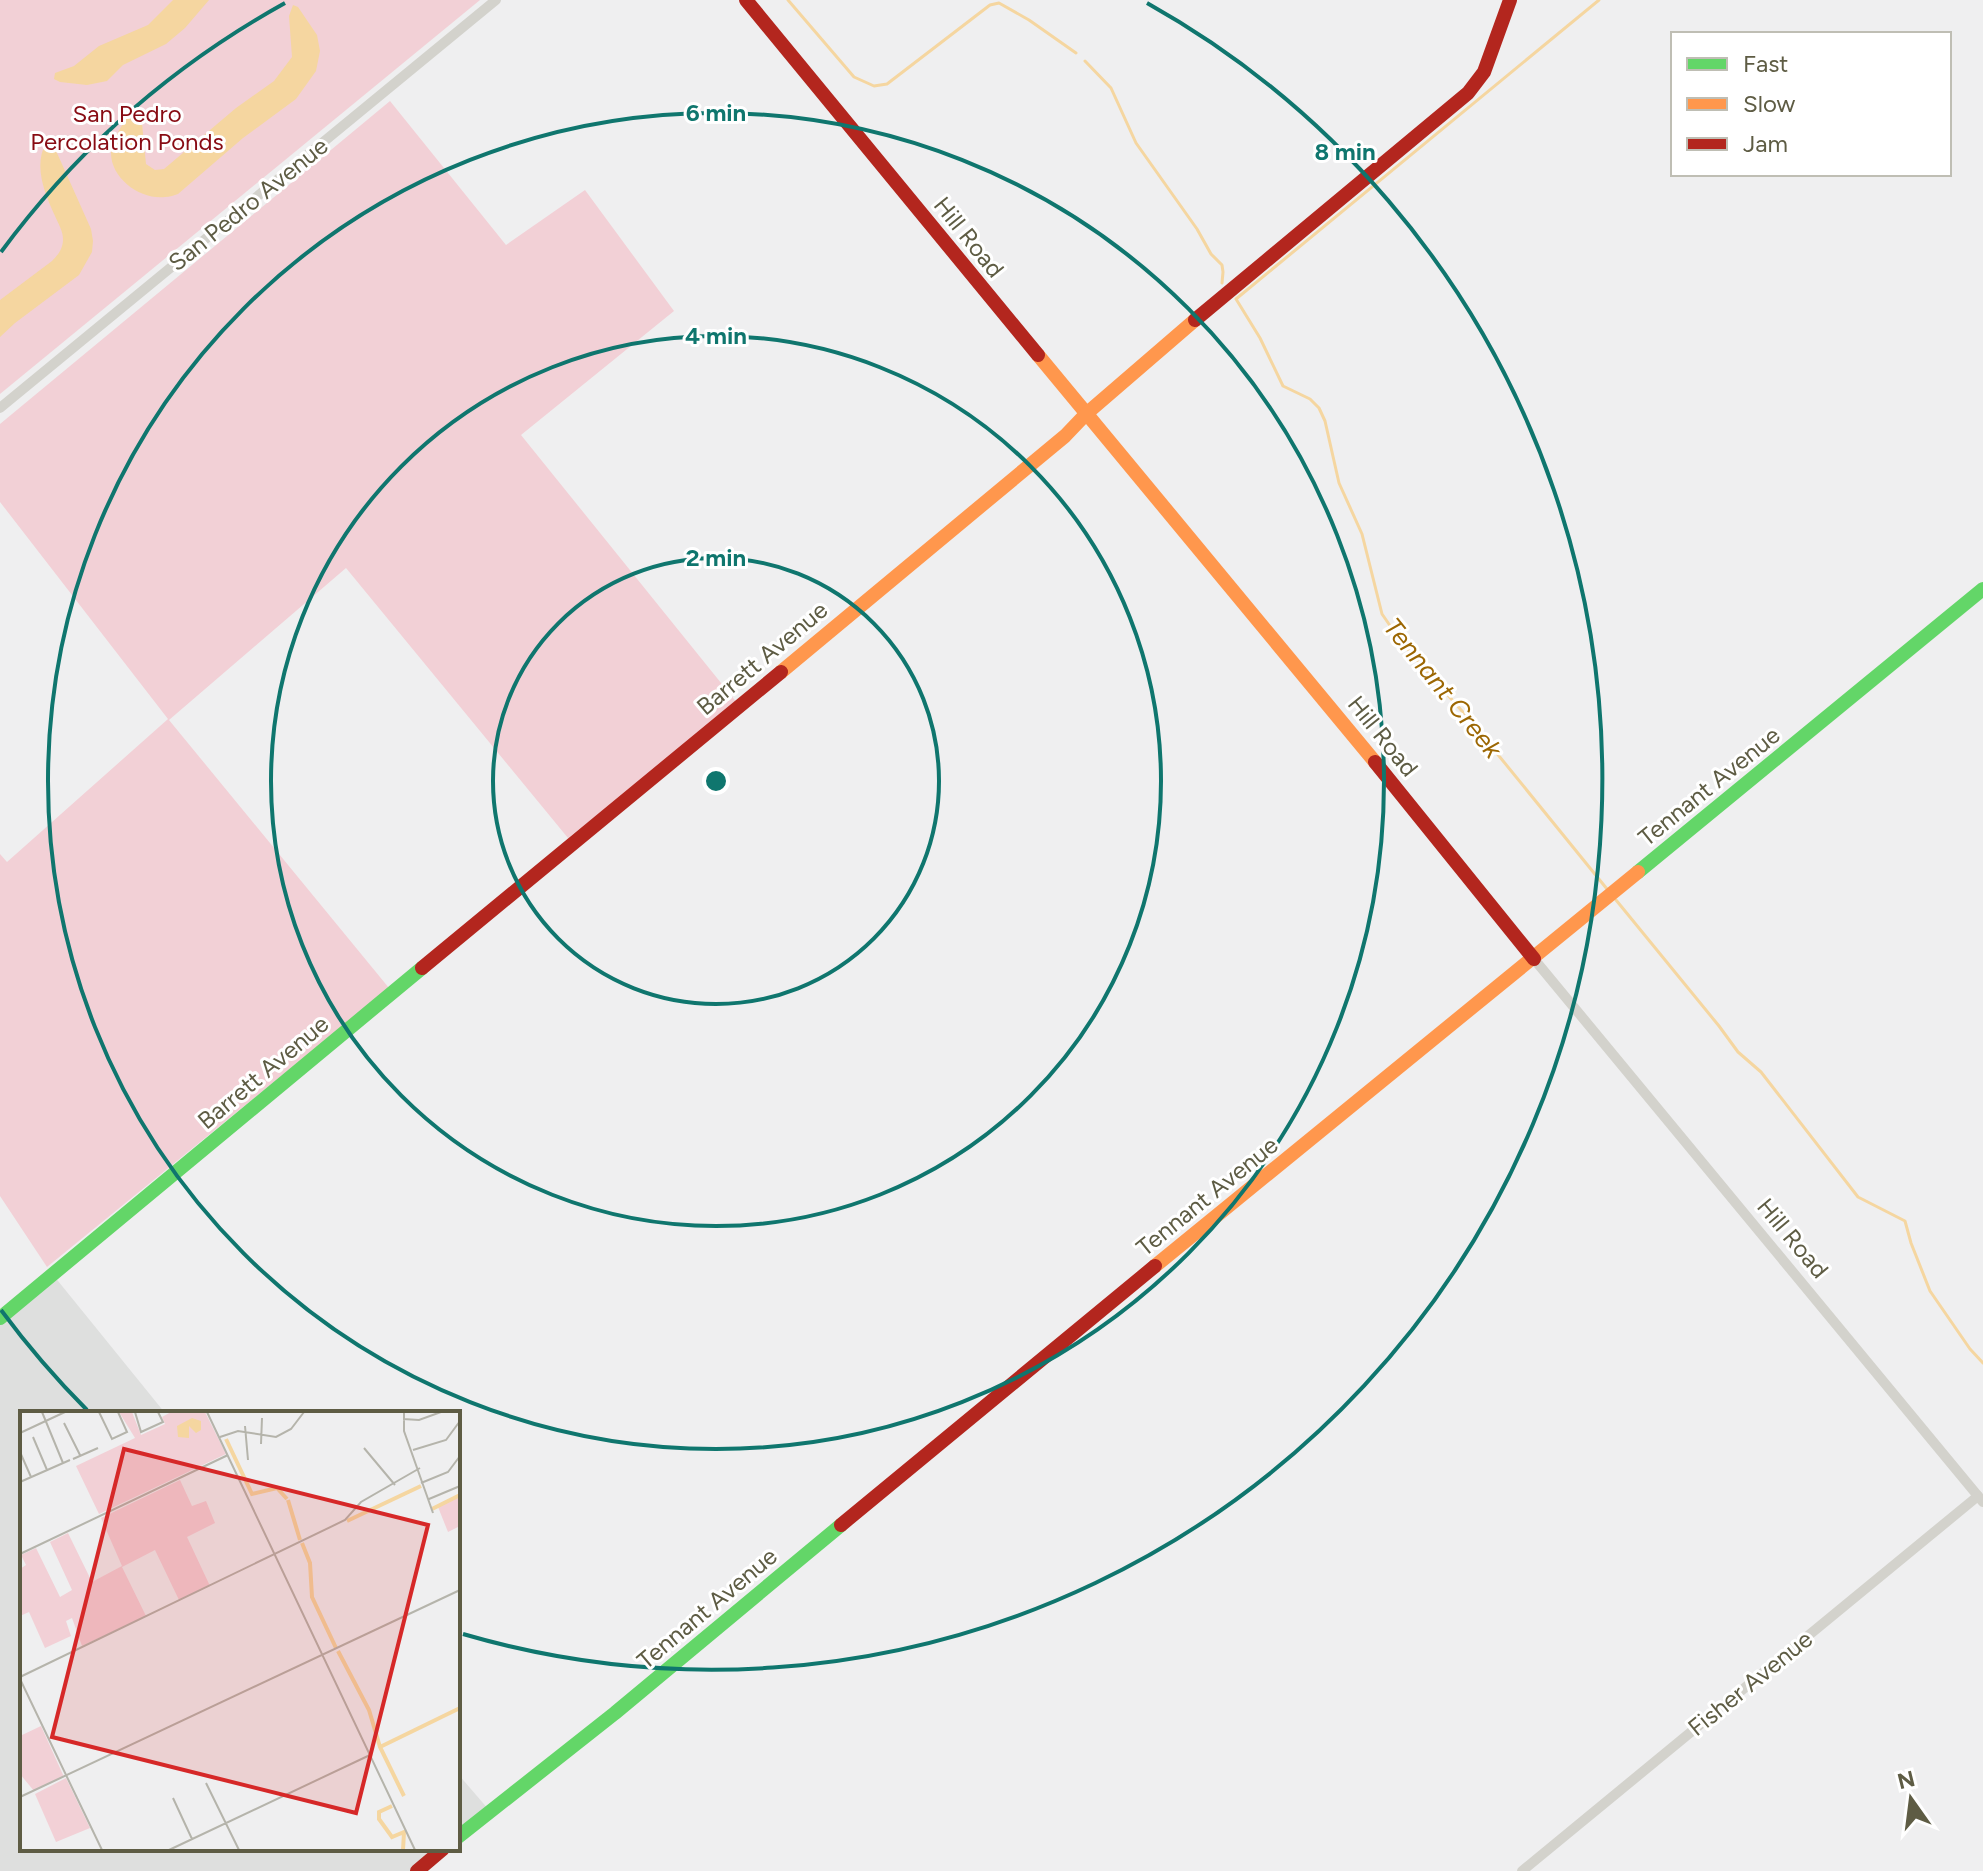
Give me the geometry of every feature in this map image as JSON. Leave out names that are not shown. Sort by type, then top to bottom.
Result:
[{"type":"street","name":"San Pedro Avenue","points":[[0,408],[496,0]]},
{"type":"street","name":"Hill Road","points":[[746,0],[1980,1499]]},
{"type":"street","name":"Barrett Avenue","points":[[0,1318],[1053,446],[1215,303],[1468,93],[1484,72],[1510,0]]},
{"type":"street","name":"Tennant Avenue","points":[[460,1835],[634,1698],[1177,1248],[1983,589]]},
{"type":"street","name":"Fisher Avenue","points":[[1522,1871],[1980,1499]]},
{"type":"street","points":[[417,1871],[441,1851]]},
{"type":"shaded area","points":[[173,0],[209,0],[185,28],[166,44],[123,65],[107,81],[87,85],[54,79],[55,73],[74,66],[99,46],[148,25]]},
{"type":"shaded area","points":[[293,5],[298,7],[317,35],[320,51],[316,71],[296,99],[243,138],[178,194],[156,197],[129,186],[116,171],[111,153],[120,130],[134,108],[141,113],[146,164],[155,170],[164,169],[236,108],[274,81],[292,57],[289,16]]},
{"type":"shaded area","points":[[46,143],[53,144],[91,229],[92,252],[79,275],[0,337],[0,300],[52,261],[62,246],[62,233],[40,170]]},
{"type":"shaded area","points":[[54,1276],[163,1411],[20,1411],[20,1851],[441,1851],[417,1871],[0,1871],[0,1321]]},
{"type":"shaded area","points":[[460,1776],[489,1810],[460,1834]]},
{"type":"green space","name":"San Pedro Percolation Ponds","points":[[0,0],[480,0],[0,394]]},
{"type":"green space","points":[[390,101],[506,245],[585,190],[674,311],[521,435],[738,704],[568,838],[346,568],[169,720],[389,988],[47,1267],[0,1196],[0,854],[7,862],[168,719],[0,502],[0,424]]},
{"type":"waterway","name":"Tennant Creek","points":[[788,0],[854,77],[874,86],[887,84],[990,5],[999,3],[1076,53]]},
{"type":"waterway","name":"Tennant Creek","points":[[1599,0],[1236,299],[1260,338],[1283,386],[1310,399],[1319,408],[1325,421],[1339,483],[1362,534],[1382,614],[1402,643],[1469,719],[1607,889]]},
{"type":"waterway","name":"Tennant Creek","points":[[1085,61],[1111,88],[1136,143],[1211,254],[1222,265],[1222,283]]},
{"type":"waterway","name":"Tennant Creek","points":[[1616,900],[1738,1052],[1761,1072],[1858,1197],[1905,1221],[1930,1291],[1983,1363]]},
{"type":"traffic: fast","points":[[1638,872],[1983,589]]},
{"type":"traffic: fast","points":[[0,1318],[422,968]]},
{"type":"traffic: fast","points":[[460,1835],[615,1713],[841,1525]]},
{"type":"traffic: slow","points":[[781,672],[1065,436],[1086,414],[1195,320]]},
{"type":"traffic: slow","points":[[1038,355],[1375,762]]},
{"type":"traffic: slow","points":[[1155,1266],[1638,872]]},
{"type":"traffic: jam","points":[[746,0],[1038,355]]},
{"type":"traffic: jam","points":[[1195,320],[1468,93],[1484,72],[1510,0]]},
{"type":"traffic: jam","points":[[422,968],[781,672]]},
{"type":"traffic: jam","points":[[1375,762],[1534,959]]},
{"type":"traffic: jam","points":[[841,1525],[1155,1266]]},
{"type":"traffic: jam","points":[[417,1871],[441,1851]]}]
